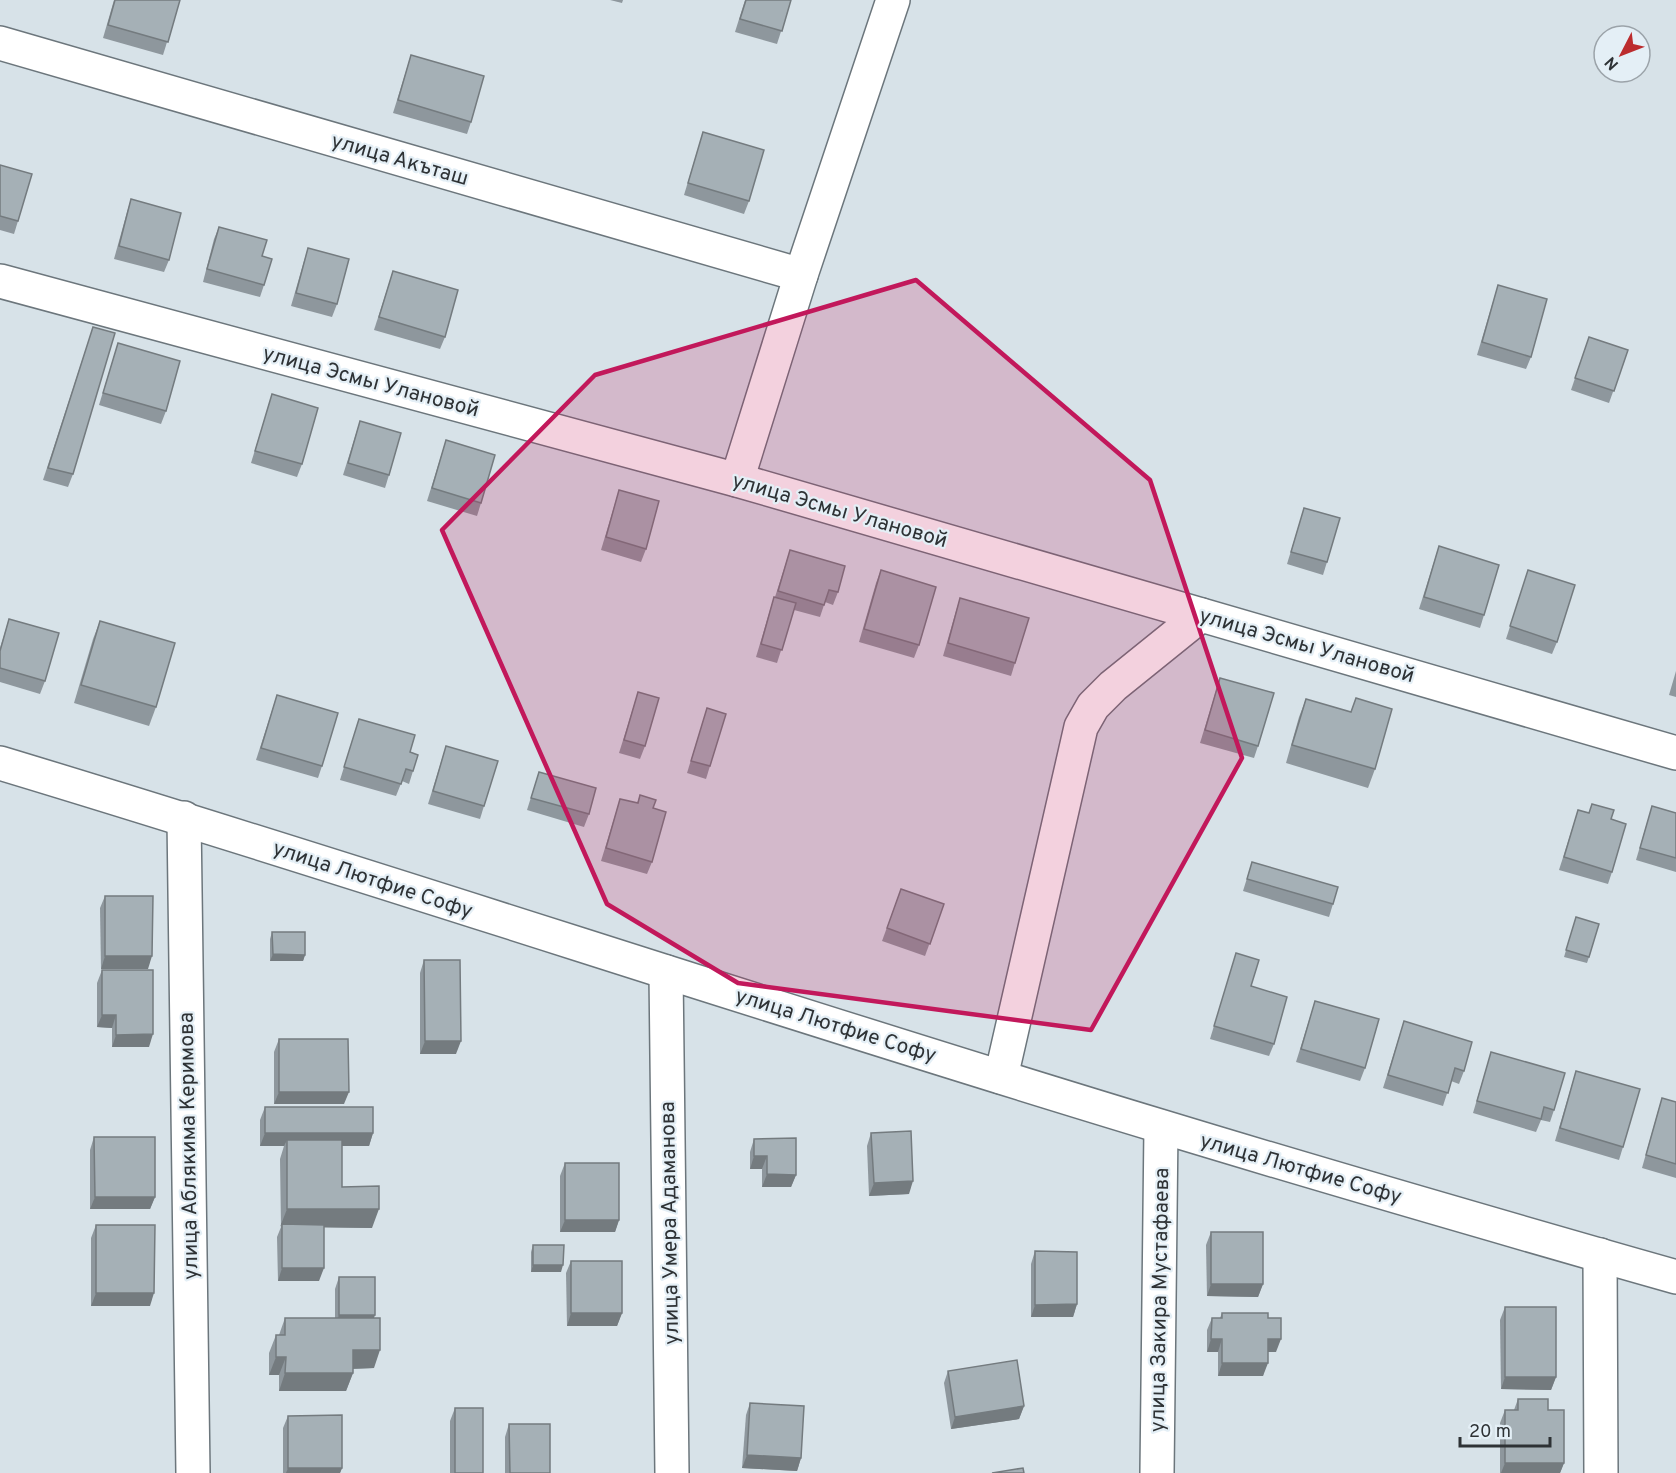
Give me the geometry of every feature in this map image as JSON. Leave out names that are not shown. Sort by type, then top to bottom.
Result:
[{"type":"street","points":[[737,480],[801,275],[892,0]]},
{"type":"street","name":"улица Акъташ","points":[[0,43],[801,275]]},
{"type":"street","name":"улица Эсмы Улановой","points":[[0,281],[737,480],[1676,753]]},
{"type":"street","points":[[1001,1077],[1081,727],[1093,706],[1113,686],[1201,615]]},
{"type":"street","name":"улица Лютфие Софу","points":[[0,763],[184,818],[1161,1127],[1676,1277]]},
{"type":"street","name":"улица Аблякима Керимова","points":[[184,818],[193,1473]]},
{"type":"street","name":"улица Умера Адаманова","points":[[666,972],[672,1473]]},
{"type":"street","name":"улица Закира Мустафаева","points":[[1156,1473],[1161,1127]]},
{"type":"street","points":[[1600,1255],[1601,1473]]},
{"type":"highlighted area","points":[[916,280],[1150,480],[1242,758],[1091,1030],[738,983],[607,904],[442,530],[595,375]]},
{"type":"building","points":[[115,0],[180,0],[168,42],[108,25]]},
{"type":"building","points":[[746,0],[791,0],[782,31],[740,19]]},
{"type":"building","points":[[411,55],[484,76],[471,122],[398,100]]},
{"type":"building","points":[[703,132],[764,150],[749,201],[688,183]]},
{"type":"building","points":[[0,165],[32,174],[18,221],[0,216]]},
{"type":"building","points":[[131,199],[181,213],[169,260],[119,246]]},
{"type":"building","points":[[219,227],[267,240],[262,256],[272,259],[264,285],[207,269]]},
{"type":"building","points":[[308,248],[349,259],[337,304],[296,293]]},
{"type":"building","points":[[393,271],[458,290],[445,337],[379,317]]},
{"type":"building","points":[[1498,285],[1547,299],[1531,357],[1482,342]]},
{"type":"building","points":[[93,327],[115,333],[73,474],[48,468]]},
{"type":"building","points":[[1589,337],[1628,350],[1614,391],[1575,378]]},
{"type":"building","points":[[118,343],[180,361],[166,411],[103,393]]},
{"type":"building","points":[[272,394],[318,408],[302,464],[255,451]]},
{"type":"building","points":[[360,421],[401,433],[389,475],[348,463]]},
{"type":"building","points":[[446,440],[495,455],[481,503],[432,488]]},
{"type":"building","points":[[619,490],[659,501],[646,549],[606,537]]},
{"type":"building","points":[[1304,508],[1340,518],[1327,562],[1291,552]]},
{"type":"building","points":[[1439,546],[1499,565],[1484,615],[1424,597]]},
{"type":"building","points":[[790,550],[845,566],[838,592],[829,590],[824,605],[778,591]]},
{"type":"building","points":[[881,570],[936,587],[919,645],[864,629]]},
{"type":"building","points":[[1528,570],[1575,585],[1557,642],[1510,626]]},
{"type":"building","points":[[774,597],[796,603],[782,650],[761,644]]},
{"type":"building","points":[[960,598],[1029,618],[1015,663],[948,643]]},
{"type":"building","points":[[9,619],[59,633],[45,681],[0,668],[0,651]]},
{"type":"building","points":[[100,621],[175,643],[156,707],[81,685]]},
{"type":"building","points":[[1220,678],[1274,693],[1258,746],[1205,730]]},
{"type":"building","points":[[638,692],[659,698],[645,746],[624,740]]},
{"type":"building","points":[[277,695],[338,713],[322,766],[261,748]]},
{"type":"building","points":[[1356,698],[1392,709],[1375,769],[1292,745],[1306,699],[1351,712]]},
{"type":"building","points":[[707,708],[726,714],[710,766],[691,761]]},
{"type":"building","points":[[359,719],[415,735],[410,752],[418,755],[413,771],[406,769],[401,784],[344,767]]},
{"type":"building","points":[[446,746],[498,761],[484,806],[433,791]]},
{"type":"building","points":[[539,772],[596,788],[589,814],[531,798]]},
{"type":"building","points":[[640,795],[656,800],[653,808],[666,812],[652,862],[606,848],[620,799],[638,803]]},
{"type":"building","points":[[1592,804],[1614,810],[1611,819],[1626,824],[1612,872],[1564,857],[1578,810],[1589,813]]},
{"type":"building","points":[[1652,806],[1676,813],[1676,858],[1640,848]]},
{"type":"building","points":[[1252,862],[1338,887],[1333,904],[1247,879]]},
{"type":"building","points":[[901,889],[944,904],[930,944],[887,928]]},
{"type":"building","points":[[105,896],[153,896],[152,956],[105,956]]},
{"type":"building","points":[[1576,917],[1599,924],[1589,957],[1566,950]]},
{"type":"building","points":[[272,932],[305,932],[305,955],[273,954]]},
{"type":"building","points":[[1236,953],[1259,960],[1251,986],[1287,997],[1274,1044],[1214,1026]]},
{"type":"building","points":[[424,960],[460,960],[461,1041],[425,1041]]},
{"type":"building","points":[[102,970],[153,970],[153,1034],[116,1035],[116,1015],[102,1015]]},
{"type":"building","points":[[1315,1001],[1379,1019],[1365,1068],[1301,1049]]},
{"type":"building","points":[[1404,1021],[1472,1042],[1464,1071],[1455,1068],[1448,1093],[1388,1075]]},
{"type":"building","points":[[279,1039],[348,1039],[349,1092],[279,1092]]},
{"type":"building","points":[[1491,1052],[1565,1073],[1554,1110],[1544,1107],[1541,1119],[1477,1101]]},
{"type":"building","points":[[1576,1071],[1640,1089],[1623,1147],[1560,1128]]},
{"type":"building","points":[[1662,1098],[1676,1102],[1676,1164],[1646,1155]]},
{"type":"building","points":[[265,1107],[373,1107],[373,1133],[265,1133]]},
{"type":"building","points":[[911,1131],[913,1181],[874,1183],[871,1133]]},
{"type":"building","points":[[94,1137],[155,1137],[155,1197],[95,1197]]},
{"type":"building","points":[[796,1138],[796,1175],[767,1174],[767,1156],[754,1156],[754,1139]]},
{"type":"building","points":[[287,1140],[342,1140],[342,1187],[379,1186],[379,1209],[287,1209]]},
{"type":"building","points":[[565,1163],[619,1163],[619,1220],[565,1220]]},
{"type":"building","points":[[282,1224],[324,1225],[324,1268],[282,1268]]},
{"type":"building","points":[[96,1225],[155,1225],[154,1293],[96,1293]]},
{"type":"building","points":[[1211,1232],[1263,1232],[1263,1284],[1211,1284]]},
{"type":"building","points":[[533,1245],[564,1245],[563,1265],[533,1265]]},
{"type":"building","points":[[1035,1251],[1077,1252],[1077,1304],[1035,1305]]},
{"type":"building","points":[[571,1261],[622,1261],[622,1313],[571,1313]]},
{"type":"building","points":[[339,1277],[375,1277],[375,1315],[339,1315]]},
{"type":"building","points":[[1505,1307],[1556,1307],[1556,1377],[1505,1377]]},
{"type":"building","points":[[1222,1313],[1268,1313],[1268,1318],[1281,1318],[1281,1339],[1268,1339],[1268,1363],[1222,1363],[1222,1339],[1211,1339],[1212,1318],[1222,1318]]},
{"type":"building","points":[[285,1318],[380,1318],[380,1350],[353,1350],[353,1373],[285,1373],[286,1357],[276,1357],[276,1335],[285,1335]]},
{"type":"building","points":[[1017,1360],[1024,1406],[955,1417],[948,1371]]},
{"type":"building","points":[[1518,1399],[1548,1399],[1548,1410],[1564,1410],[1564,1463],[1505,1463],[1505,1410],[1518,1410]]},
{"type":"building","points":[[750,1403],[804,1406],[801,1458],[747,1455]]},
{"type":"building","points":[[455,1408],[483,1408],[483,1473],[455,1473]]},
{"type":"building","points":[[342,1415],[342,1468],[288,1468],[288,1416]]},
{"type":"building","points":[[509,1424],[550,1424],[550,1473],[510,1473]]},
{"type":"building","points":[[1023,1468],[1024,1473],[992,1473]]}]
